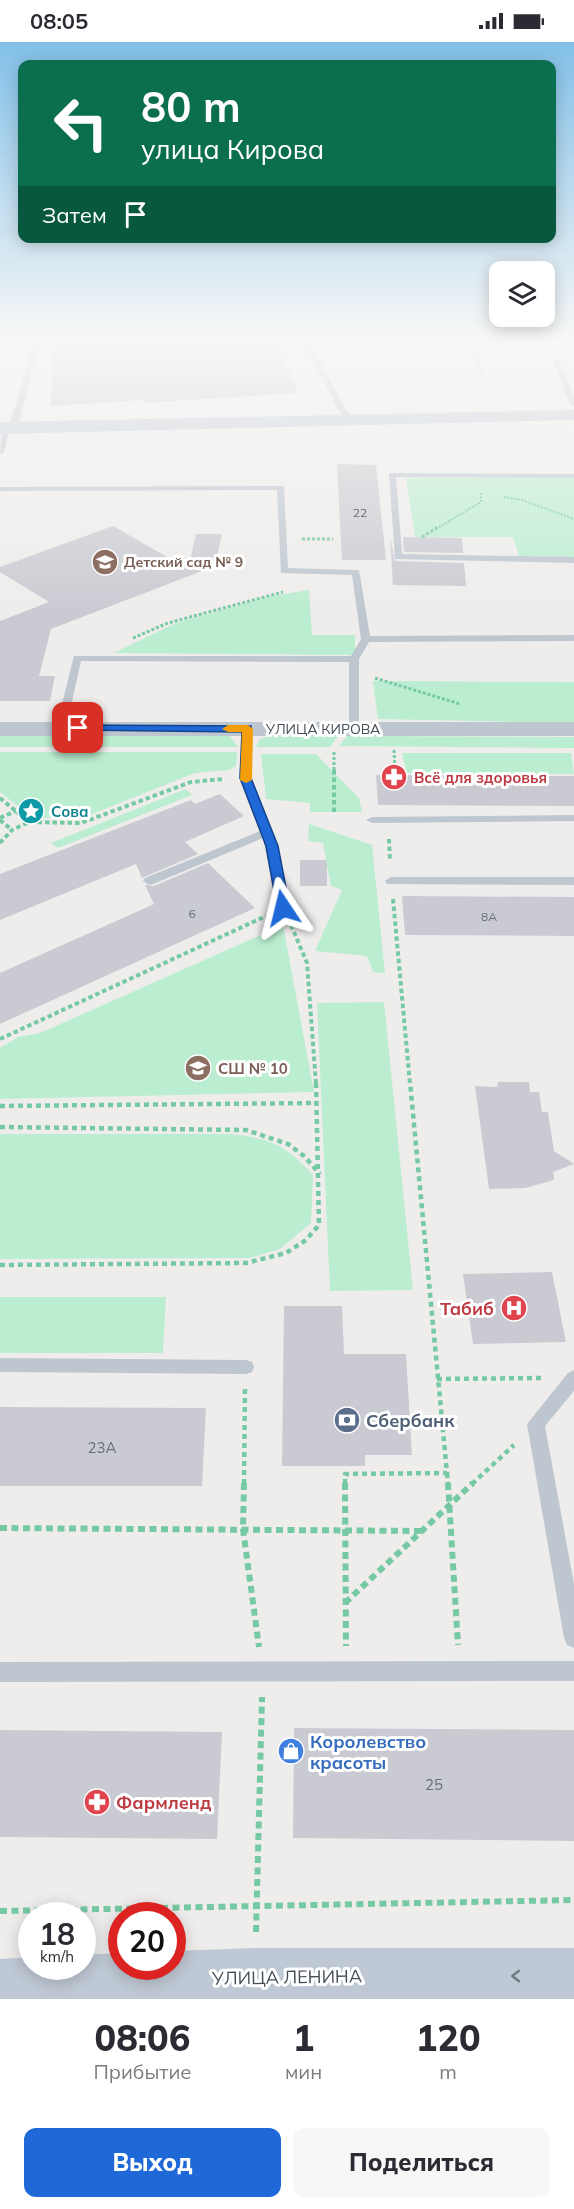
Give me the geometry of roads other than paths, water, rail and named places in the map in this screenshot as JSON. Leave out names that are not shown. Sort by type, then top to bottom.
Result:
[{"type":"main road","name":"УЛИЦА ЛЕНИНА","points":[[0,1987],[254,1976],[574,1976]]},
{"type":"street","name":"УЛИЦА КИРОВА","points":[[0,729],[574,729]]},
{"type":"lane","points":[[0,452],[6,430]]},
{"type":"lane","points":[[574,476],[392,475],[398,557],[574,560]]},
{"type":"lane","points":[[0,489],[281,488],[284,571],[356,572],[366,639],[354,659],[351,729]]},
{"type":"lane","points":[[366,639],[574,638]]},
{"type":"lane","points":[[61,728],[77,658],[354,659]]},
{"type":"lane","points":[[248,729],[245,778],[272,846],[283,908]]},
{"type":"lane","points":[[372,820],[574,818]]},
{"type":"lane","points":[[149,881],[267,832]]},
{"type":"lane","points":[[391,881],[574,881]]},
{"type":"lane","points":[[0,1365],[246,1367]]},
{"type":"lane","points":[[574,1378],[536,1424],[574,1638]]},
{"type":"lane","points":[[0,1672],[574,1671]]},
{"type":"place","name":"Детский сад № 9","points":[[105,562]]},
{"type":"place","name":"Всё для здоровья","points":[[394,777]]},
{"type":"place","name":"Сова","points":[[31,811]]},
{"type":"place","name":"СШ № 10","points":[[198,1068]]},
{"type":"place","name":"Табиб","points":[[514,1308]]},
{"type":"place","name":"Сбербанк","points":[[347,1420]]},
{"type":"place","name":"Королевство красоты","points":[[291,1751]]},
{"type":"place","name":"Фармленд","points":[[97,1802]]}]
